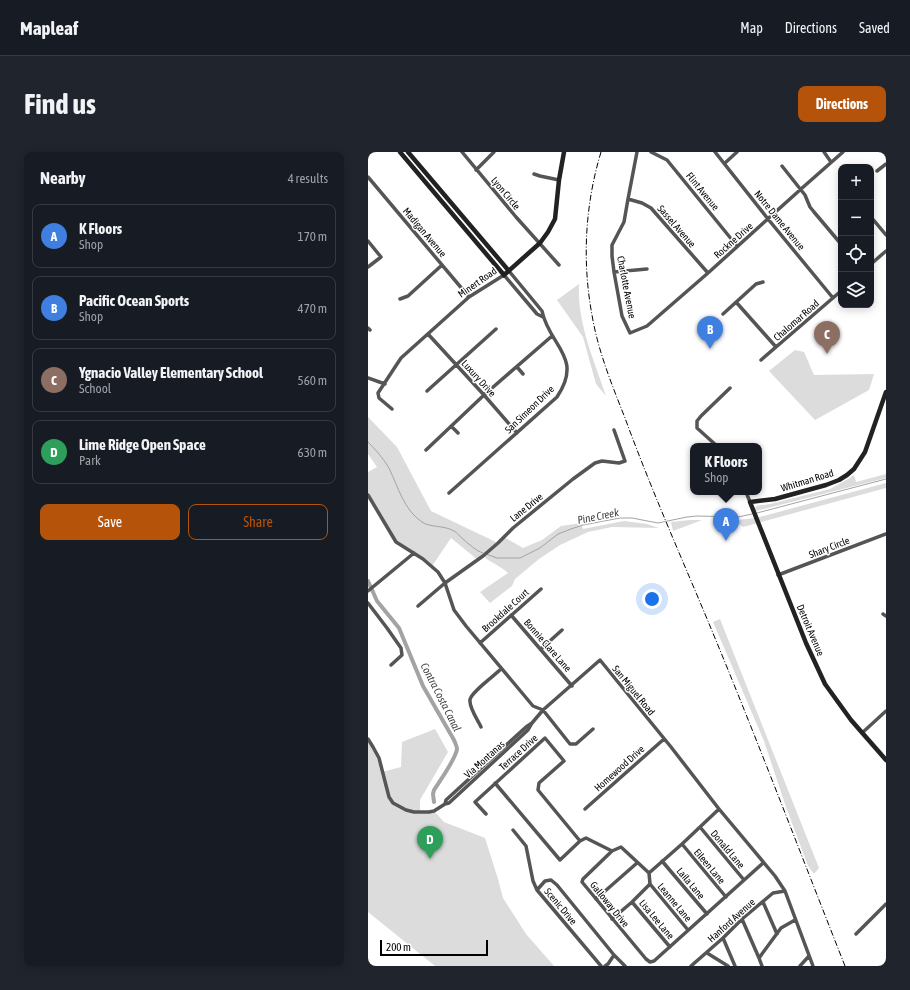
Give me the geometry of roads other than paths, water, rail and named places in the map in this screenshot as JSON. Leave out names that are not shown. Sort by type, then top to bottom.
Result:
[{"type":"street","name":"San Simeon Drive","points":[[400,152],[537,314],[544,318]]},
{"type":"street","name":"San Simeon Drive","points":[[408,152],[542,311],[552,336],[566,358],[566,380],[557,397],[449,493]]},
{"type":"street","name":"Lyon Circle","points":[[462,152],[516,217],[559,265]]},
{"type":"street","points":[[476,170],[494,152]]},
{"type":"street","name":"Minert Road","points":[[392,409],[379,398],[378,393],[401,358],[470,297],[504,275],[540,243],[548,232],[555,219],[559,180],[564,152]]},
{"type":"street","name":"Charlotte Avenue","points":[[630,333],[622,316],[614,272],[612,245],[624,222],[637,152]]},
{"type":"street","name":"Flint Avenue","points":[[652,152],[667,160],[737,246]]},
{"type":"street","name":"Notre Dame Avenue","points":[[715,152],[833,298]]},
{"type":"street","points":[[725,163],[737,152]]},
{"type":"street","points":[[824,152],[831,162]]},
{"type":"street","name":"Rockne Drive","points":[[630,333],[648,326],[843,152]]},
{"type":"street","points":[[878,171],[886,164]]},
{"type":"street","points":[[782,166],[801,189],[810,207],[838,240]]},
{"type":"street","points":[[534,174],[559,180]]},
{"type":"street","name":"Madigan Avenue","points":[[368,177],[470,297]]},
{"type":"street","name":"Sassel Avenue","points":[[628,198],[651,208],[708,273]]},
{"type":"street","points":[[874,221],[886,235]]},
{"type":"street","points":[[368,241],[381,257],[368,267]]},
{"type":"street","points":[[874,261],[886,251]]},
{"type":"street","points":[[400,299],[408,296],[442,265]]},
{"type":"street","points":[[614,272],[647,269]]},
{"type":"street","points":[[723,314],[756,284],[763,282]]},
{"type":"street","name":"Chalomar Road","points":[[761,360],[838,294]]},
{"type":"street","points":[[736,302],[776,347]]},
{"type":"street","points":[[427,391],[496,329]]},
{"type":"street","name":"Luxury Drive","points":[[428,334],[517,433]]},
{"type":"street","points":[[426,450],[484,395],[552,336]]},
{"type":"street","points":[[517,367],[523,374]]},
{"type":"street","points":[[368,378],[384,384]]},
{"type":"street","points":[[714,443],[697,428],[698,421],[701,416],[730,388]]},
{"type":"street","name":"Whitman Road","points":[[750,502],[775,499],[826,485],[847,475],[861,460],[866,452],[886,392]]},
{"type":"street","points":[[452,426],[458,433]]},
{"type":"street","name":"Lane Drive","points":[[418,606],[445,583],[483,556],[513,528],[595,463],[602,460],[619,463],[625,461],[614,430]]},
{"type":"street","points":[[368,495],[396,542],[423,559],[438,572],[445,583],[454,610],[533,706],[543,710],[570,744],[576,744],[592,729]]},
{"type":"street","name":"Detroit Avenue","points":[[747,495],[806,643],[825,684],[851,720],[886,760]]},
{"type":"street","name":"Shary Circle","points":[[778,574],[886,534]]},
{"type":"street","points":[[368,590],[414,553]]},
{"type":"street","name":"Brookdale Court","points":[[480,643],[541,589]]},
{"type":"street","points":[[368,603],[401,648],[402,655],[391,665]]},
{"type":"street","name":"Bonnie Clare Lane","points":[[511,616],[572,686]]},
{"type":"street","points":[[541,649],[562,630]]},
{"type":"street","name":"San Miguel Road","points":[[543,710],[600,660],[719,809],[775,876],[785,891],[813,966]]},
{"type":"street","points":[[481,727],[471,707],[470,700],[472,694],[502,669]]},
{"type":"street","name":"Via Montanas","points":[[368,739],[379,758],[389,797],[393,803],[406,810],[414,812],[429,812],[445,804],[446,800],[532,723],[543,710]]},
{"type":"street","points":[[862,733],[886,711]]},
{"type":"street","name":"Terrace Drive","points":[[545,738],[564,761],[539,783],[538,790],[580,841],[560,860],[495,783],[545,738]]},
{"type":"street","name":"Homewood Drive","points":[[585,809],[664,739]]},
{"type":"street","points":[[486,814],[475,802],[495,783]]},
{"type":"street","points":[[649,873],[719,809]]},
{"type":"street","name":"Donald Lane","points":[[700,827],[744,880]]},
{"type":"street","points":[[513,830],[526,846],[532,881],[537,890]]},
{"type":"street","points":[[580,841],[586,838],[612,851],[621,847],[649,873],[650,884],[612,919]]},
{"type":"street","name":"Eileen Lane","points":[[682,844],[726,897]]},
{"type":"street","name":"Galloway Drive","points":[[612,851],[583,879],[582,882],[650,962],[654,961],[670,947],[763,863]]},
{"type":"street","name":"Laila Lane","points":[[662,861],[707,914]]},
{"type":"street","points":[[596,899],[637,863]]},
{"type":"street","name":"Scenic Drive","points":[[601,966],[537,890],[545,881],[551,880],[557,885],[624,966]]},
{"type":"street","name":"Leanne Lane","points":[[650,884],[688,930]]},
{"type":"street","name":"Hanford Avenue","points":[[694,965],[742,919],[773,893],[785,891]]},
{"type":"street","name":"Lisa Lee Lane","points":[[632,902],[670,947]]},
{"type":"street","points":[[763,902],[777,934]]},
{"type":"street","points":[[856,934],[886,904]]},
{"type":"street","points":[[742,919],[762,966]]},
{"type":"street","points":[[759,958],[782,928],[795,920]]},
{"type":"street","points":[[723,938],[735,966]]},
{"type":"street","points":[[707,953],[728,966]]},
{"type":"street","points":[[605,966],[614,955]]},
{"type":"street","points":[[800,966],[809,956]]},
{"type":"waterway","name":"Pine Creek","points":[[368,442],[387,464],[402,498],[416,517],[426,524],[454,531],[478,551],[483,553]]},
{"type":"waterway","name":"Pine Creek","points":[[757,513],[886,479]]},
{"type":"waterway","name":"Pine Creek","points":[[486,554],[497,558],[520,558],[540,548],[558,534],[583,525],[620,518],[632,518],[658,523],[697,516],[738,517],[752,514]]},
{"type":"waterway","name":"Contra Costa Canal","points":[[368,581],[377,601],[399,628],[423,686],[457,747],[454,758],[434,790],[434,802]]},
{"type":"railway","points":[[601,152],[591,192],[588,213],[586,254],[592,315],[602,355],[642,463],[735,687],[845,966]]},
{"type":"place","name":"Pacific Ocean Sports","points":[[710,349]]},
{"type":"place","name":"Ygnacio Valley Elementary School","points":[[827,354]]},
{"type":"place","name":"K Floors","points":[[726,541]]},
{"type":"place","name":"Lime Ridge Open Space","points":[[430,859]]}]
